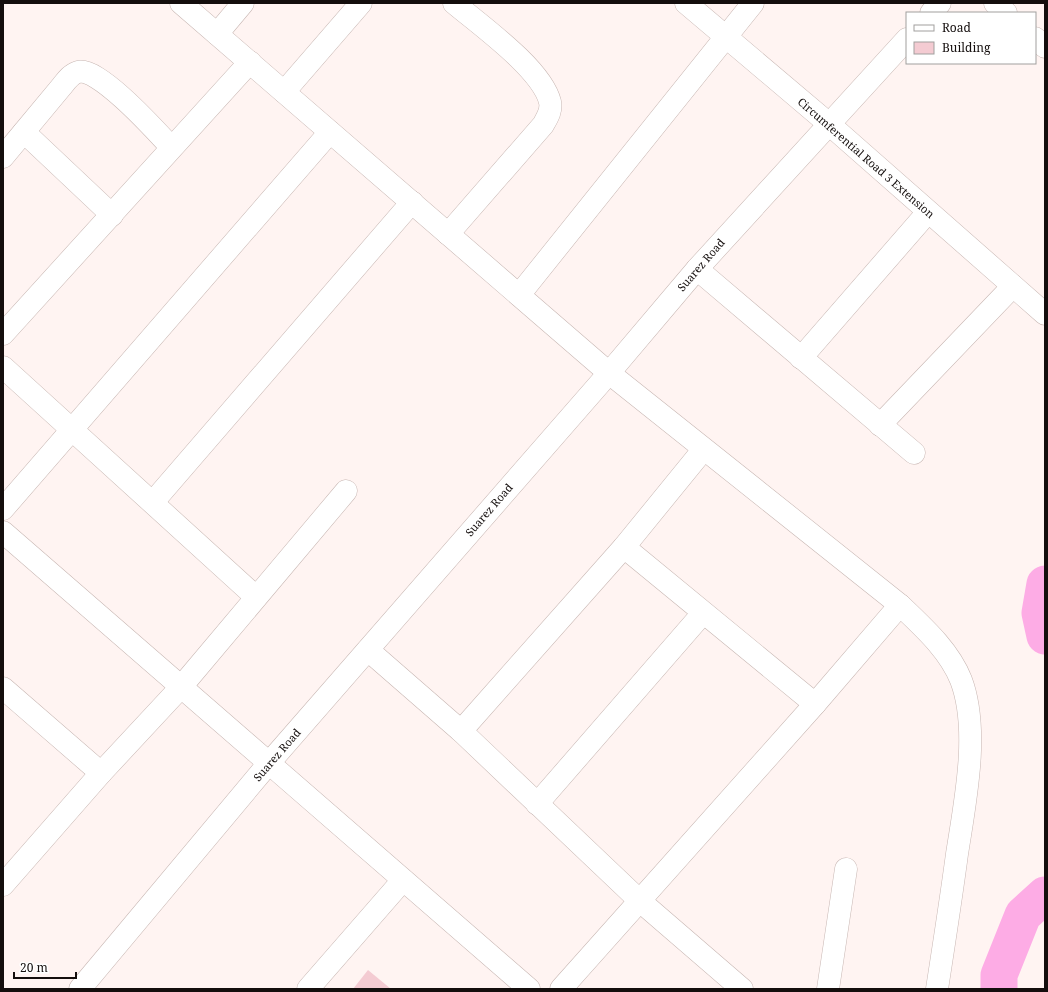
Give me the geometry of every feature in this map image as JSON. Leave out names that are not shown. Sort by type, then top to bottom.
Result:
[{"type":"street","points":[[181,3],[609,373],[703,450],[900,605],[932,637],[953,663],[961,681],[971,731],[965,802],[937,989]]},
{"type":"street","points":[[217,34],[243,3]]},
{"type":"street","points":[[284,92],[361,3]]},
{"type":"street","points":[[448,234],[543,125],[550,114],[551,104],[540,82],[513,53],[454,3]]},
{"type":"street","name":"Circumferential Road 3 Extension","points":[[686,3],[829,124],[1045,314]]},
{"type":"street","points":[[519,295],[753,3]]},
{"type":"street","points":[[932,12],[940,3]]},
{"type":"street","points":[[994,3],[1005,12]]},
{"type":"street","points":[[1036,39],[1045,47]]},
{"type":"street","name":"Suarez Road","points":[[80,989],[269,763],[609,373],[697,269],[906,40]]},
{"type":"street","points":[[3,334],[112,215],[171,147],[250,62]]},
{"type":"street","points":[[3,157],[71,76],[79,72],[86,72],[97,77],[118,94],[171,147]]},
{"type":"street","points":[[24,132],[112,215]]},
{"type":"street","points":[[3,510],[74,430],[330,132]]},
{"type":"street","points":[[153,502],[412,202]]},
{"type":"street","points":[[801,358],[928,212]]},
{"type":"street","points":[[697,269],[914,453]]},
{"type":"street","points":[[880,425],[1013,286]]},
{"type":"street","points":[[3,367],[256,597]]},
{"type":"street","points":[[461,731],[624,547],[703,450]]},
{"type":"street","points":[[3,885],[101,773],[181,687],[346,491]]},
{"type":"street","points":[[3,532],[529,989]]},
{"type":"street","points":[[624,547],[815,704]]},
{"type":"street","points":[[561,989],[815,704],[900,605]]},
{"type":"street","points":[[537,804],[703,613]]},
{"type":"street","points":[[368,650],[461,731],[640,901],[742,989]]},
{"type":"street","points":[[3,688],[101,773]]},
{"type":"street","points":[[828,989],[846,870]]},
{"type":"street","points":[[308,989],[403,880]]},
{"type":"building","points":[[368,970],[391,989],[353,989]]},
{"type":"waterway","points":[[1045,584],[1040,613],[1045,636]]},
{"type":"waterway","points":[[999,989],[999,975],[1023,915],[1045,895]]}]
